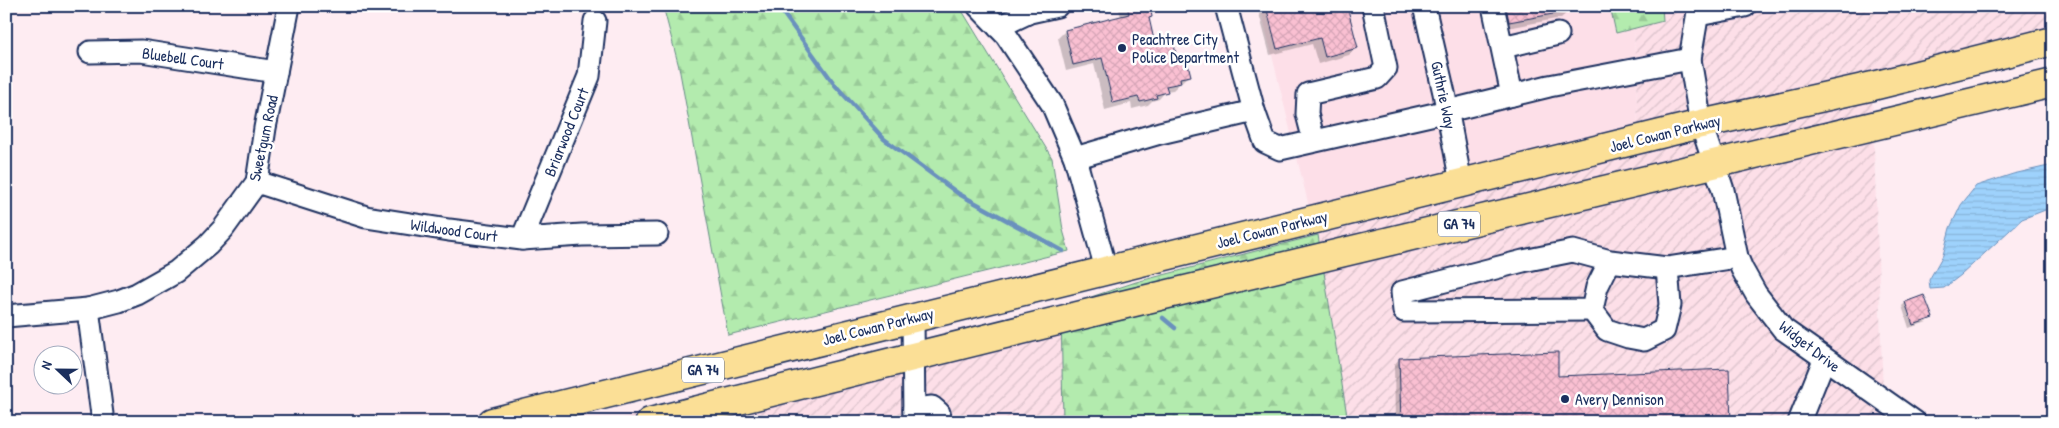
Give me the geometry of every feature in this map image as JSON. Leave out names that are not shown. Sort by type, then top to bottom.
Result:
[{"type":"main road","name":"Joel Cowan Parkway","points":[[492,422],[1106,269],[1701,124],[1873,86],[2053,42]]},
{"type":"main road","name":"GA 74","points":[[650,422],[913,356],[1718,174],[2053,83]]},
{"type":"street","name":"Sweetgum Road","points":[[6,316],[88,309],[137,294],[176,272],[194,259],[223,229],[256,182],[289,6]]},
{"type":"street","points":[[978,6],[1006,35],[1052,104],[1075,158],[1106,269]]},
{"type":"street","points":[[998,27],[1030,12],[1057,6]]},
{"type":"street","points":[[1226,6],[1254,111],[1265,142],[1280,149],[1549,86],[1690,59]]},
{"type":"street","points":[[1314,141],[1307,114],[1308,94],[1377,78],[1386,68],[1373,6]]},
{"type":"street","name":"Guthrie Way","points":[[1424,6],[1462,183]]},
{"type":"street","points":[[1493,6],[1512,95]]},
{"type":"street","points":[[1698,10],[1745,6]]},
{"type":"street","name":"Widget Drive","points":[[1698,10],[1690,59],[1701,124],[1718,174],[1736,257],[1756,294],[1783,329],[1824,360],[1915,422]]},
{"type":"street","name":"Briarwood Court","points":[[522,239],[589,76],[595,21]]},
{"type":"street","points":[[1502,47],[1558,34]]},
{"type":"street","name":"Bluebell Court","points":[[90,52],[141,51],[276,72]]},
{"type":"street","points":[[1075,158],[1160,133],[1254,111]]},
{"type":"street","name":"Wildwood Court","points":[[256,182],[366,217],[522,239],[582,235],[657,234]]},
{"type":"street","points":[[1592,310],[1404,312],[1402,292],[1523,261],[1573,252],[1610,261],[1667,268],[1736,257]]},
{"type":"street","points":[[1610,261],[1597,287],[1592,310],[1607,330],[1644,340],[1664,330],[1670,305],[1667,268]]},
{"type":"street","points":[[88,309],[103,422]]},
{"type":"street","points":[[913,317],[914,415],[932,407],[939,413],[941,422]]},
{"type":"street","points":[[1799,422],[1824,360]]},
{"type":"shaded area","points":[[1260,6],[1633,6],[1639,153],[1318,235],[1309,207]]},
{"type":"shaded area","points":[[1633,6],[2053,6],[2053,44],[1872,93],[1884,422],[1348,422],[1318,235],[1639,153]]},
{"type":"shaded area","points":[[1061,307],[1063,422],[606,422],[830,367]]},
{"type":"green space","points":[[663,6],[956,6],[961,9],[1052,158],[1063,230],[1069,251],[728,335],[679,67]]},
{"type":"green space","points":[[1610,6],[1662,6],[1663,21],[1616,33]]},
{"type":"green space","points":[[1318,235],[1348,422],[1063,422],[1061,307],[1136,282]]},
{"type":"water","points":[[2053,165],[2053,207],[2022,219],[1961,275],[1944,288],[1930,289],[1929,280],[1943,255],[1950,228],[1961,205],[1976,186],[2013,174]]},
{"type":"building","name":"Peachtree City Police Department","points":[[1127,6],[1150,6],[1152,17],[1149,18],[1154,40],[1172,36],[1177,58],[1186,56],[1191,76],[1180,78],[1181,83],[1166,86],[1168,92],[1156,95],[1157,98],[1140,102],[1138,97],[1113,103],[1102,58],[1073,65],[1065,30],[1129,14]]},
{"type":"building","points":[[1266,6],[1347,6],[1358,48],[1325,57],[1320,38],[1277,49]]},
{"type":"building","points":[[1506,6],[1563,6],[1564,12],[1509,22]]},
{"type":"building","points":[[1924,295],[1933,318],[1913,325],[1905,302]]},
{"type":"building","name":"Avery Dennison","points":[[1558,352],[1558,376],[1729,369],[1731,422],[1401,422],[1399,358]]},
{"type":"waterway","points":[[778,6],[835,85],[884,139],[959,194],[1063,251]]},
{"type":"waterway","points":[[1163,318],[1175,328]]},
{"type":"place","name":"Peachtree City Police Department","points":[[1122,48]]},
{"type":"place","name":"Avery Dennison","points":[[1565,399]]}]
